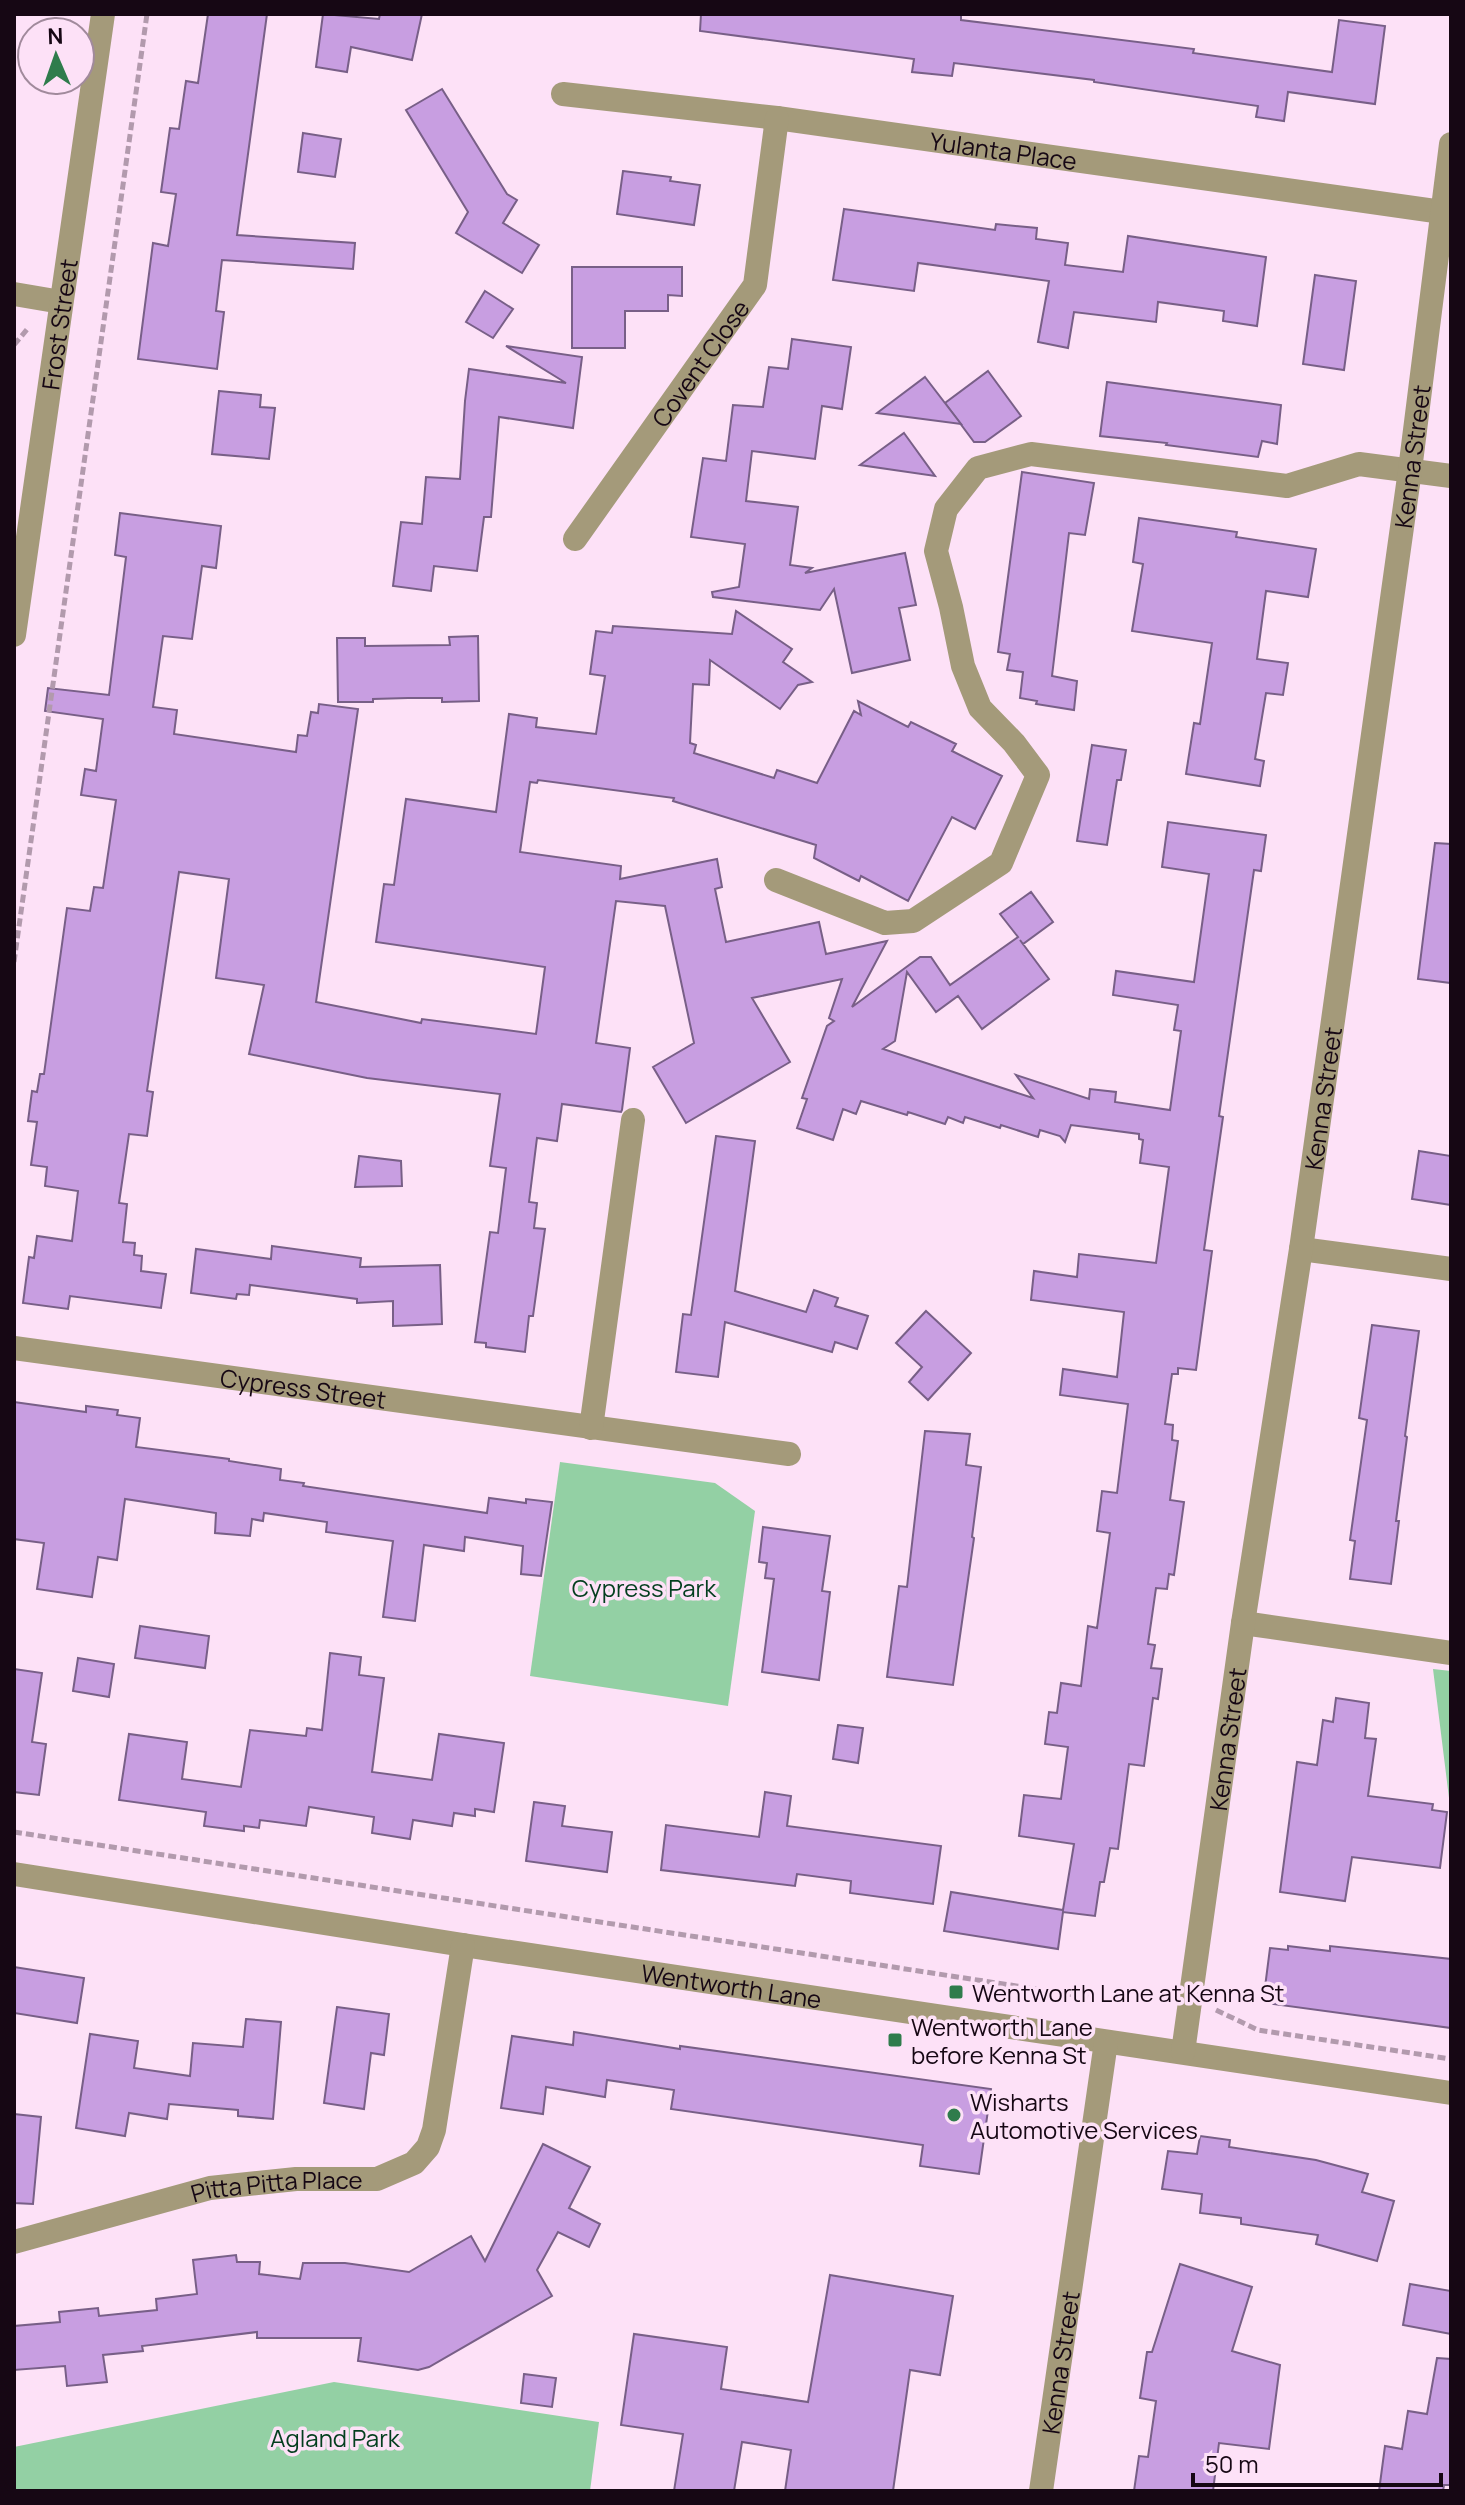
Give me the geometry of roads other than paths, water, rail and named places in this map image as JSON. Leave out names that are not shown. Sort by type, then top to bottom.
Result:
[{"type":"street","name":"Frost Street","points":[[14,635],[103,14]]},
{"type":"street","name":"Yulanta Place","points":[[563,94],[777,118],[1442,212]]},
{"type":"street","name":"Covent Close","points":[[575,539],[755,285],[777,118]]},
{"type":"street","name":"Kenna Street","points":[[1183,2052],[1243,1623],[1301,1249],[1410,470],[1451,144]]},
{"type":"street","points":[[14,294],[61,302]]},
{"type":"street","points":[[776,880],[885,923],[913,921],[1001,863],[1038,775],[1014,743],[980,708],[963,666],[936,551],[946,509],[978,468],[1031,454],[1287,486],[1359,464],[1451,476]]},
{"type":"street","points":[[591,1428],[633,1120]]},
{"type":"street","points":[[1301,1249],[1451,1269]]},
{"type":"street","name":"Cypress Street","points":[[14,1348],[789,1454]]},
{"type":"street","points":[[1243,1623],[1451,1653]]},
{"type":"street","name":"Wentworth Lane","points":[[14,1874],[463,1945],[1451,2093]]},
{"type":"street","name":"Pitta Pitta Place","points":[[14,2242],[210,2188],[296,2179],[377,2179],[414,2163],[428,2147],[434,2130],[463,1945]]},
{"type":"street","name":"Kenna Street","points":[[1041,2491],[1106,2042]]},
{"type":"place","name":"Wentworth Lane at Kenna St","points":[[956,1992]]},
{"type":"place","name":"Wentworth Lane before Kenna St","points":[[895,2040]]},
{"type":"place","name":"Wisharts Automotive Services","points":[[954,2115]]},
{"type":"park label","name":"Cypress Park","points":[[644,1587]]},
{"type":"park label","name":"Agland Park","points":[[335,2437]]}]
